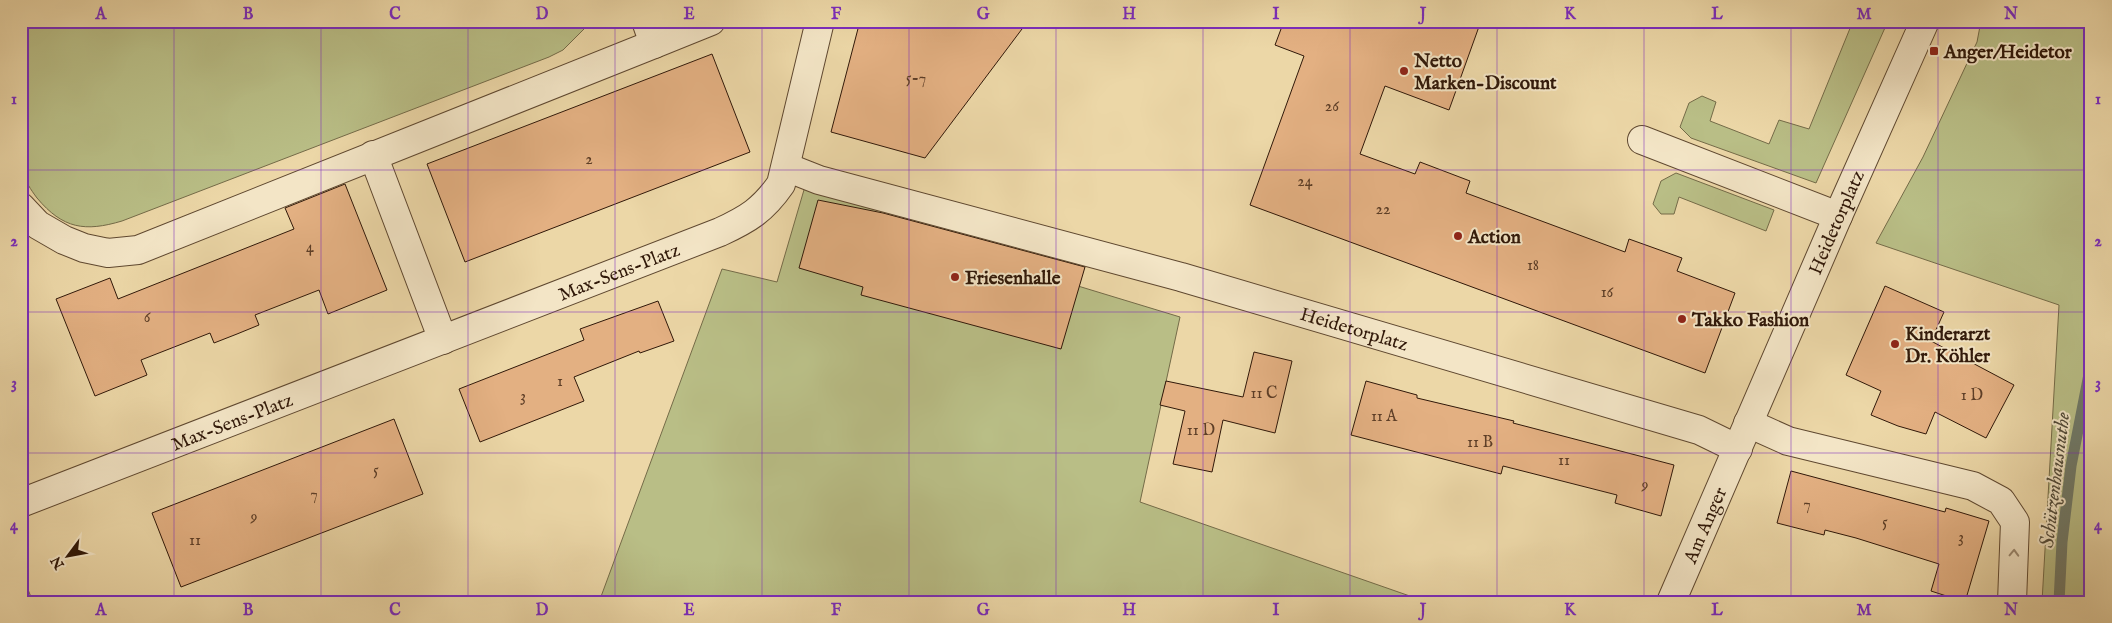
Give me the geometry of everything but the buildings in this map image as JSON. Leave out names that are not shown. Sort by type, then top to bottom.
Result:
[{"type":"street","points":[[21,207],[38,225],[64,240],[84,248],[108,253],[138,250],[373,155],[650,33],[711,21]]},
{"type":"street","points":[[783,175],[820,21]]},
{"type":"street","name":"Heidetorplatz","points":[[783,175],[819,180],[1181,277],[1698,430],[1738,449],[1838,216],[1925,21]]},
{"type":"street","points":[[1642,140],[1838,216]]},
{"type":"street","points":[[373,155],[443,340]]},
{"type":"street","name":"Max-Sens-Platz","points":[[21,503],[720,232],[759,212],[771,199],[783,175]]},
{"type":"street","points":[[1748,423],[1788,441],[1974,486],[2001,500],[2016,522],[2012,602]]},
{"type":"street","name":"Am Anger","points":[[1671,602],[1738,449]]},
{"type":"green space","points":[[21,21],[592,21],[563,50],[549,57],[122,221],[86,227],[66,222],[56,216],[30,189],[22,171],[20,156]]},
{"type":"green space","points":[[1853,21],[1888,21],[1816,183],[1691,138],[1680,127],[1689,103],[1702,96],[1716,102],[1710,121],[1769,144],[1779,120],[1809,129]]},
{"type":"green space","points":[[1981,21],[2091,21],[2091,602],[2042,602],[2059,305],[1876,243],[1923,157],[1977,42]]},
{"type":"green space","points":[[1676,173],[1774,210],[1766,231],[1679,197],[1674,214],[1661,214],[1653,204],[1661,181]]},
{"type":"green space","points":[[806,183],[1087,260],[1078,286],[1180,317],[1140,502],[1427,602],[599,602],[722,269],[777,282]]},
{"type":"green space","points":[[21,572],[33,602],[21,602]]},
{"type":"waterway","name":"Schützenhausnuthe","points":[[2059,602],[2062,542],[2071,466],[2091,364]]},
{"type":"place","name":"Anger/Heidetor","points":[[1934,51]]},
{"type":"place","name":"Netto Marken-Discount","points":[[1404,71]]},
{"type":"place","name":"Action","points":[[1458,236]]},
{"type":"place","name":"Friesenhalle","points":[[955,277]]},
{"type":"place","name":"Takko Fashion","points":[[1682,319]]},
{"type":"place","name":"Kinderarzt Dr. Köhler","points":[[1895,344]]}]
